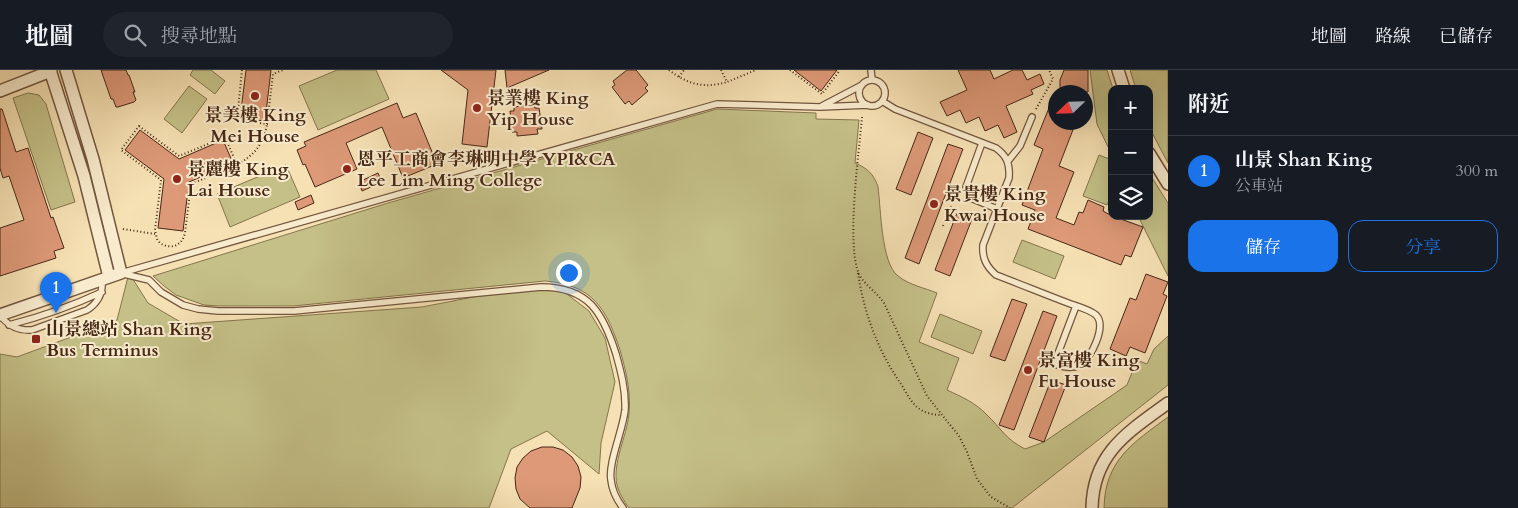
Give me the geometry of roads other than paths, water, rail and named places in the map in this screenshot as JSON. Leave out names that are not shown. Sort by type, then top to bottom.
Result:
[{"type":"street","points":[[0,91],[50,70],[84,176],[105,279]]},
{"type":"street","points":[[0,315],[122,273],[94,159],[66,70]]},
{"type":"street","points":[[1118,70],[1123,85]]},
{"type":"street","points":[[1153,160],[1168,184]]},
{"type":"street","points":[[1092,508],[1097,475],[1111,450],[1129,432],[1168,403]]},
{"type":"lane","points":[[871,70],[872,80]]},
{"type":"lane","points":[[122,273],[717,104],[820,108],[868,105],[878,104],[882,101],[885,89],[880,82],[866,81],[820,108]]},
{"type":"lane","points":[[862,85],[859,94],[861,99],[868,105]]},
{"type":"lane","points":[[882,101],[895,109],[996,148],[1008,161],[1010,169],[1009,178],[983,245],[985,262],[996,275],[1076,306],[1096,315],[1099,320],[1100,332],[1086,361],[1070,368],[1061,367],[1054,364],[1076,306]]},
{"type":"lane","points":[[1008,161],[1020,146],[1032,118]]},
{"type":"lane","points":[[982,143],[966,188],[971,198],[997,209]]},
{"type":"lane","points":[[122,273],[149,280],[161,292],[184,305],[198,309],[218,311],[294,311],[541,287],[562,288],[578,294],[595,308],[605,323],[622,378],[624,413],[610,476],[614,492],[623,508]]},
{"type":"lane","points":[[0,315],[8,325],[20,330],[32,330],[92,307],[102,292],[105,279]]},
{"type":"lane","points":[[8,325],[76,303],[102,292]]},
{"type":"place","name":"景美樓 King Mei House","points":[[255,96]]},
{"type":"place","name":"景業樓 King Yip House","points":[[477,108]]},
{"type":"place","name":"恩平工商會李琳明中學 YPI&CA Lee Lim Ming College","points":[[347,169]]},
{"type":"place","name":"景麗樓 King Lai House","points":[[177,179]]},
{"type":"place","name":"景貴樓 King Kwai House","points":[[934,204]]},
{"type":"place","name":"山景 Shan King","points":[[56,313]]},
{"type":"place","name":"山景總站 Shan King Bus Terminus","points":[[36,339]]},
{"type":"place","name":"景富樓 King Fu House","points":[[1028,370]]}]
